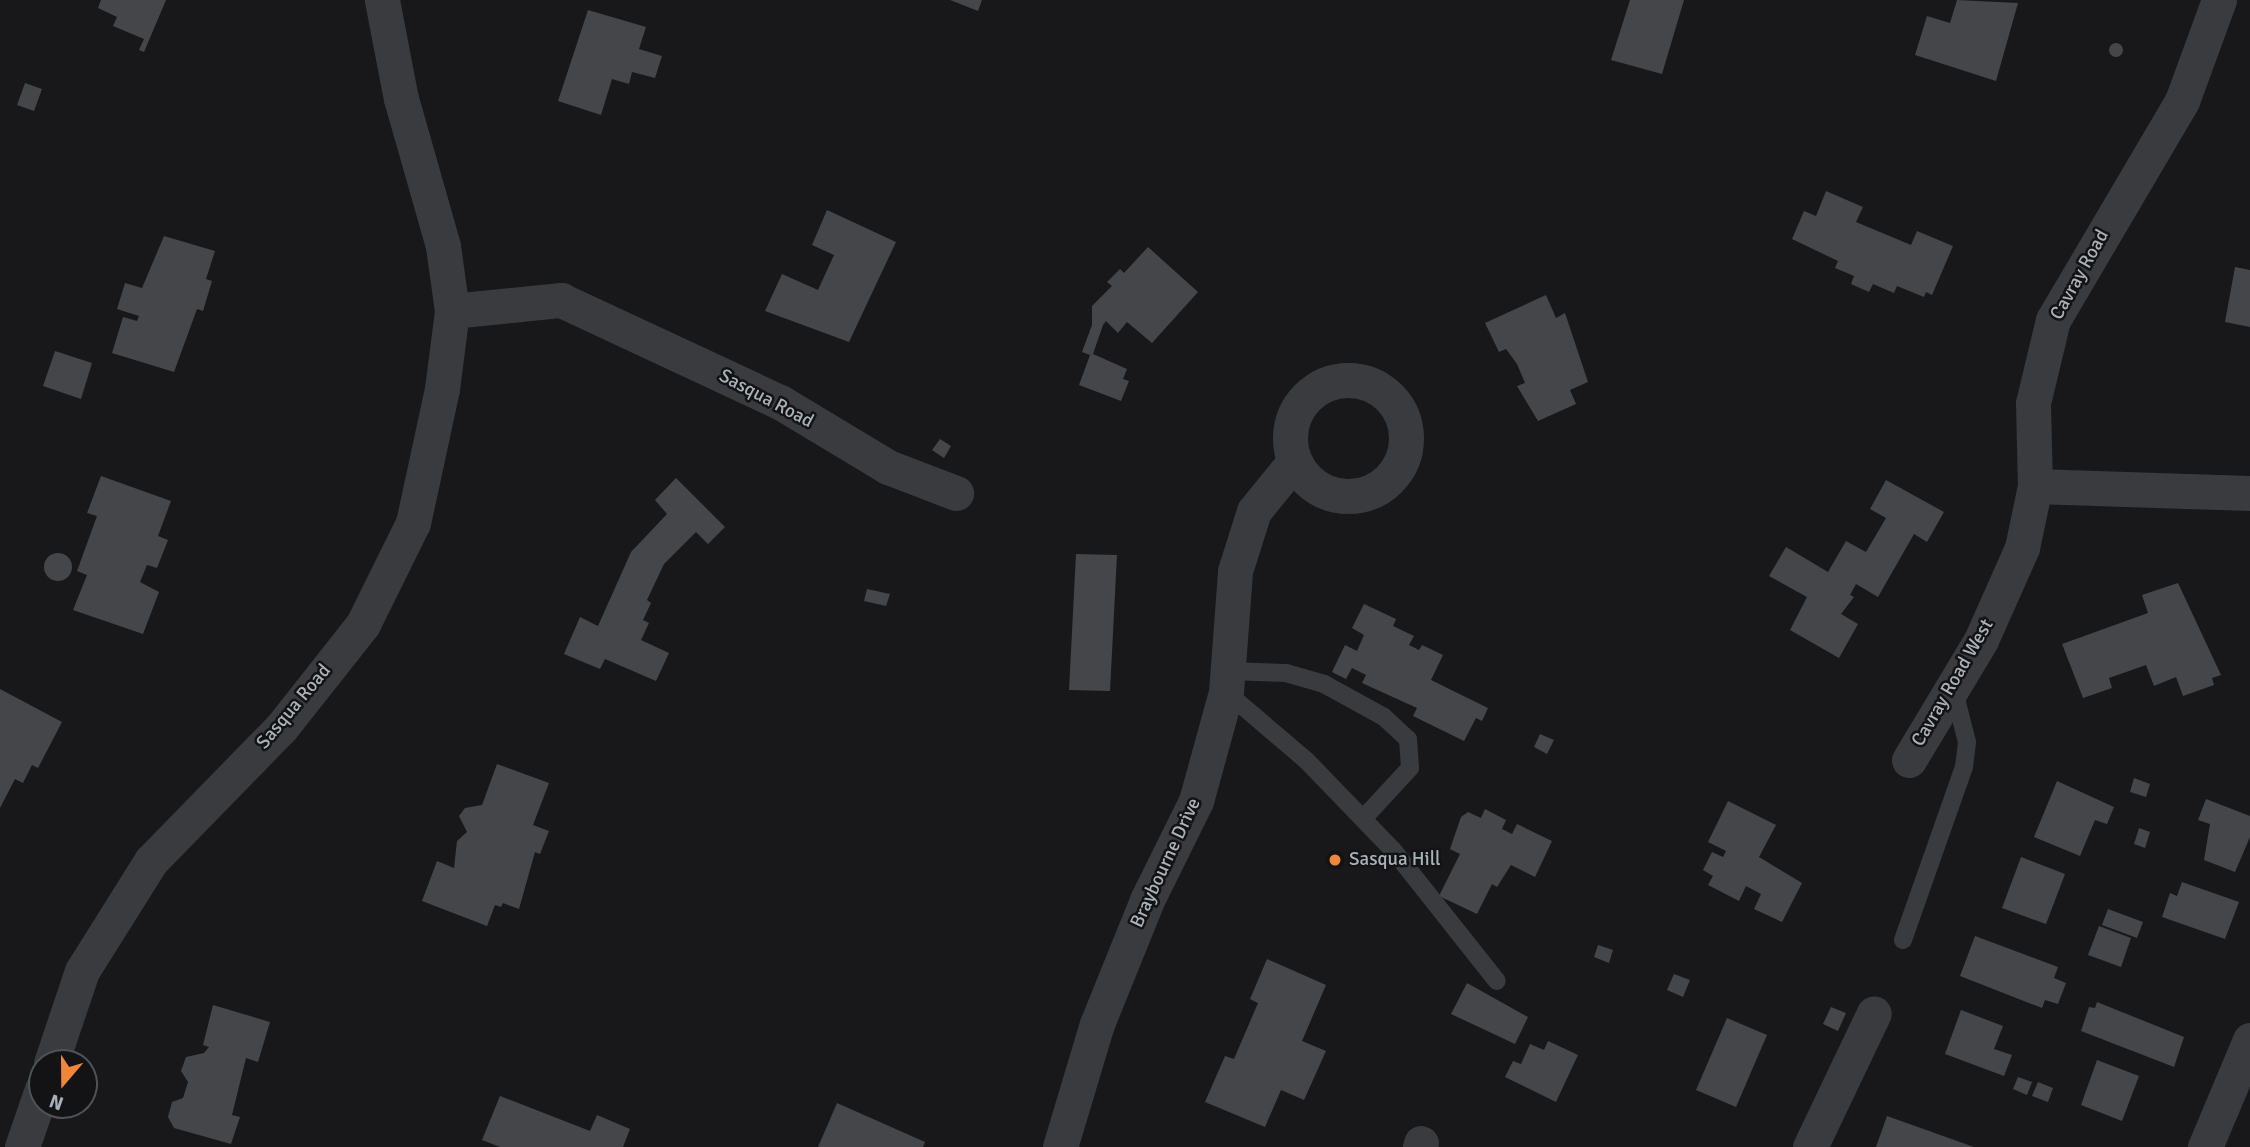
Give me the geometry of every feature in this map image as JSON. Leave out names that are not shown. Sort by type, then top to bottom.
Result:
[{"type":"street","name":"Sasqua Road","points":[[56,1049],[82,971],[151,861],[281,727],[363,624],[413,523],[442,389],[452,311],[443,246],[401,99],[382,0]]},
{"type":"street","name":"Cavray Road","points":[[2035,486],[2033,404],[2053,320],[2182,101],[2219,0]]},
{"type":"street","name":"Sasqua Road","points":[[452,311],[561,300],[780,402],[888,467],[956,493]]},
{"type":"street","name":"Braybourne Drive","points":[[1060,1147],[1097,1024],[1147,900],[1196,801],[1227,681],[1235,570],[1254,511],[1294,462]]},
{"type":"street","points":[[2035,486],[2250,492]]},
{"type":"street","name":"Cavray Road West","points":[[1909,760],[1981,640],[2022,548],[2035,486]]},
{"type":"street","points":[[1810,1147],[1874,1013]]},
{"type":"street","points":[[2205,1147],[2250,1040]]},
{"type":"street","points":[[22,1147],[32,1119]]},
{"type":"lane","points":[[1227,681],[1286,673],[1324,684],[1384,717],[1408,739],[1410,768],[1363,819]]},
{"type":"lane","points":[[1227,681],[1363,819],[1497,981]]},
{"type":"lane","points":[[1903,940],[1964,766],[1967,742],[1953,687]]},
{"type":"building","points":[[101,0],[166,0],[144,52],[139,50],[144,39],[113,26],[117,17],[98,8]]},
{"type":"building","points":[[950,0],[982,0],[978,11]]},
{"type":"building","points":[[1630,0],[1684,0],[1662,74],[1611,60]]},
{"type":"building","points":[[1957,0],[2018,3],[1996,81],[1915,55],[1927,16],[1950,23]]},
{"type":"building","points":[[588,10],[646,27],[639,49],[662,56],[655,78],[632,72],[629,84],[612,79],[601,115],[558,101]]},
{"type":"building","points":[[2116,43],[2121,45],[2121,55],[2116,57],[2111,55],[2109,50],[2111,45]]},
{"type":"building","points":[[25,83],[42,89],[34,111],[17,105]]},
{"type":"building","points":[[1826,191],[1863,207],[1856,222],[1911,245],[1917,231],[1953,246],[1932,295],[1926,292],[1924,297],[1897,286],[1894,293],[1873,284],[1869,292],[1851,284],[1854,276],[1835,268],[1838,261],[1792,239],[1804,211],[1816,216]]},
{"type":"building","points":[[827,210],[896,242],[849,342],[765,311],[782,274],[818,290],[834,255],[812,245]]},
{"type":"building","points":[[164,236],[215,251],[206,279],[212,281],[203,311],[197,309],[174,372],[112,353],[123,317],[137,321],[139,316],[117,309],[125,283],[142,288]]},
{"type":"building","points":[[1148,247],[1198,292],[1152,343],[1127,322],[1118,333],[1106,321],[1103,325],[1093,354],[1127,369],[1123,379],[1129,381],[1121,401],[1079,385],[1090,355],[1082,352],[1092,325],[1092,306],[1112,286],[1107,282],[1120,269],[1124,273]]},
{"type":"building","points":[[2235,267],[2250,270],[2250,327],[2225,322]]},
{"type":"building","points":[[1546,295],[1556,318],[1565,313],[1588,382],[1570,390],[1576,404],[1538,421],[1517,386],[1525,383],[1517,364],[1506,349],[1499,352],[1485,323]]},
{"type":"building","points":[[55,351],[92,363],[81,399],[43,386]]},
{"type":"building","points":[[940,439],[951,446],[944,458],[932,450]]},
{"type":"building","points":[[101,476],[171,501],[158,536],[168,540],[157,568],[147,565],[140,582],[159,592],[143,634],[73,610],[87,575],[77,571],[97,516],[87,513]]},
{"type":"building","points":[[676,478],[725,527],[708,544],[696,532],[664,564],[647,600],[651,603],[643,620],[649,623],[641,640],[669,653],[656,681],[605,659],[600,669],[564,654],[580,617],[598,626],[631,552],[667,514],[655,500]]},
{"type":"building","points":[[1886,480],[1944,512],[1927,542],[1914,534],[1878,597],[1856,584],[1850,595],[1854,597],[1841,614],[1858,624],[1839,658],[1790,630],[1807,597],[1769,576],[1786,547],[1828,572],[1846,541],[1866,552],[1886,518],[1870,509]]},
{"type":"building","points":[[58,553],[68,557],[72,567],[68,577],[58,581],[48,577],[44,567],[48,557]]},
{"type":"building","points":[[1076,554],[1117,555],[1110,691],[1069,690]]},
{"type":"building","points":[[2178,583],[2221,675],[2212,678],[2214,685],[2183,696],[2176,677],[2154,686],[2146,665],[2109,678],[2112,688],[2083,698],[2062,644],[2148,613],[2142,595]]},
{"type":"building","points":[[867,589],[890,594],[886,606],[864,601]]},
{"type":"building","points":[[1364,604],[1396,619],[1393,626],[1414,636],[1409,645],[1419,650],[1422,645],[1443,655],[1431,680],[1488,708],[1482,721],[1476,718],[1464,741],[1413,716],[1417,708],[1362,683],[1366,675],[1352,668],[1346,679],[1332,672],[1345,645],[1357,651],[1364,635],[1352,628]]},
{"type":"building","points":[[0,689],[62,722],[38,768],[32,765],[23,783],[15,779],[0,808]]},
{"type":"building","points":[[1540,734],[1554,740],[1547,754],[1534,747]]},
{"type":"building","points":[[497,764],[549,783],[533,825],[549,831],[540,854],[535,852],[519,909],[503,903],[501,907],[495,905],[487,926],[422,901],[437,861],[454,868],[457,841],[467,832],[459,816],[465,808],[482,805]]},
{"type":"building","points":[[2134,778],[2150,784],[2146,797],[2130,792]]},
{"type":"building","points":[[2057,781],[2114,807],[2107,824],[2095,820],[2080,856],[2034,837]]},
{"type":"building","points":[[2206,799],[2250,816],[2250,837],[2235,872],[2204,860],[2210,824],[2198,820]]},
{"type":"building","points":[[1728,801],[1776,825],[1759,857],[1802,883],[1782,922],[1754,909],[1761,894],[1746,886],[1739,901],[1708,885],[1713,876],[1703,870],[1712,852],[1723,857],[1726,851],[1708,842]]},
{"type":"building","points":[[1485,809],[1506,820],[1502,829],[1512,834],[1517,824],[1552,841],[1535,877],[1511,865],[1497,887],[1492,884],[1477,914],[1439,896],[1460,854],[1450,849],[1461,817],[1468,812],[1481,818]]},
{"type":"building","points":[[2139,828],[2150,832],[2145,848],[2134,844]]},
{"type":"building","points":[[2021,857],[2065,874],[2046,924],[2002,908]]},
{"type":"building","points":[[2182,882],[2239,902],[2225,939],[2162,917],[2170,893],[2177,896]]},
{"type":"building","points":[[2108,909],[2143,922],[2137,938],[2102,925]]},
{"type":"building","points":[[2099,926],[2131,938],[2121,967],[2088,955]]},
{"type":"building","points":[[1975,936],[2058,967],[2054,978],[2066,983],[2058,1004],[2045,1000],[2042,1008],[1960,976]]},
{"type":"building","points":[[1598,945],[1613,950],[1609,963],[1594,957]]},
{"type":"building","points":[[1267,959],[1326,985],[1302,1041],[1326,1051],[1304,1100],[1281,1090],[1265,1127],[1205,1102],[1225,1056],[1234,1059],[1258,1003],[1250,999]]},
{"type":"building","points":[[1674,974],[1690,980],[1683,997],[1667,990]]},
{"type":"building","points":[[1467,983],[1528,1017],[1515,1044],[1451,1014]]},
{"type":"building","points":[[2097,1002],[2184,1037],[2174,1067],[2081,1031],[2089,1007],[2095,1008]]},
{"type":"building","points":[[213,1005],[270,1022],[258,1062],[246,1058],[232,1115],[240,1117],[231,1144],[174,1128],[168,1117],[172,1102],[183,1098],[188,1082],[181,1071],[186,1057],[204,1053],[209,1047],[203,1045]]},
{"type":"building","points":[[1831,1007],[1846,1013],[1838,1031],[1823,1024]]},
{"type":"building","points":[[1961,1010],[2003,1026],[1994,1049],[2012,1055],[2004,1076],[1945,1054]]},
{"type":"building","points":[[1727,1018],[1767,1035],[1736,1107],[1696,1090]]},
{"type":"building","points":[[1548,1041],[1578,1055],[1556,1102],[1505,1077],[1513,1061],[1521,1064],[1530,1044],[1544,1050]]},
{"type":"building","points":[[2097,1060],[2139,1076],[2122,1121],[2081,1105]]},
{"type":"building","points":[[2018,1077],[2032,1082],[2027,1095],[2013,1089]]},
{"type":"building","points":[[2038,1082],[2053,1088],[2048,1102],[2032,1096]]},
{"type":"building","points":[[500,1096],[590,1131],[597,1115],[630,1129],[623,1147],[500,1147],[482,1140]]},
{"type":"building","points":[[837,1103],[925,1142],[923,1147],[818,1147]]},
{"type":"building","points":[[1887,1116],[1974,1147],[1876,1147]]},
{"type":"place","name":"Sasqua Hill","points":[[1335,860]]}]
